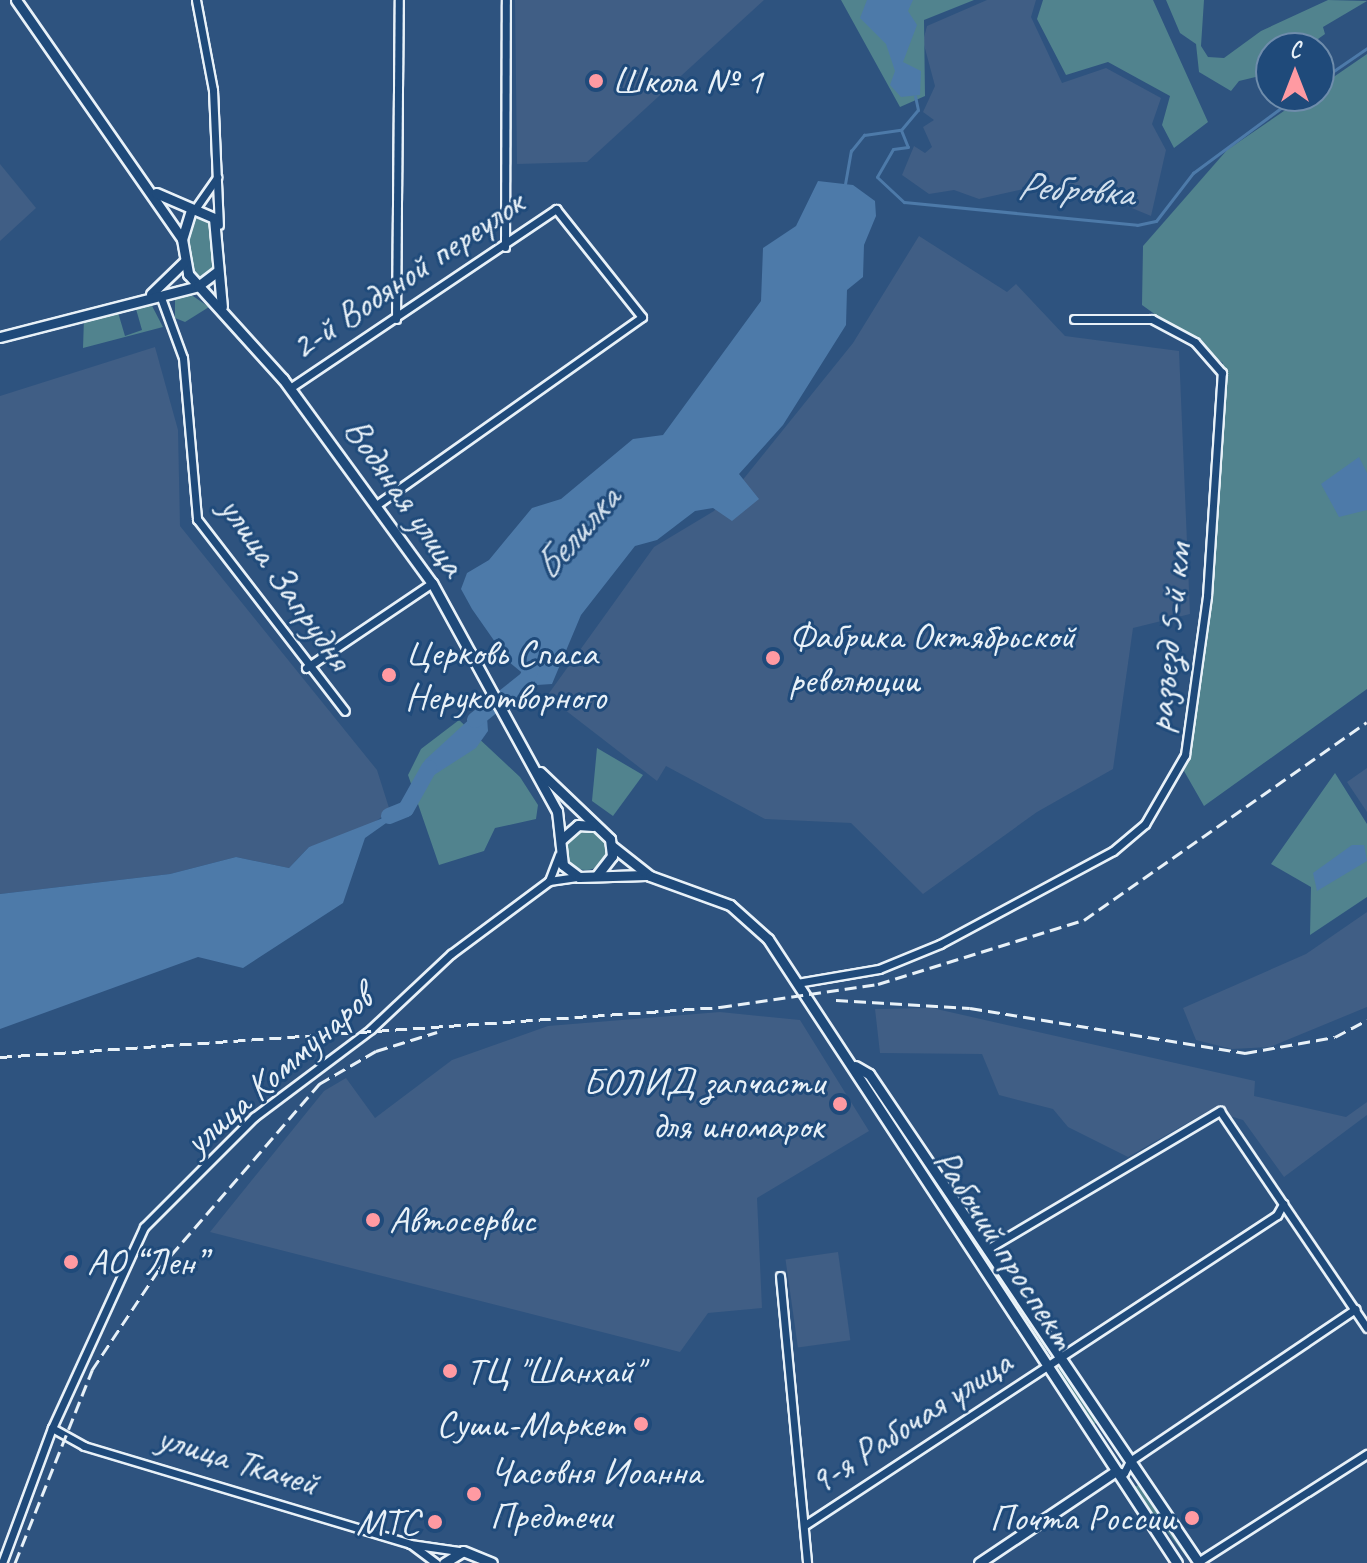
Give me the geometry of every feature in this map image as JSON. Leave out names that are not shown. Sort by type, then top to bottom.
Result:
[{"type":"street","points":[[16,0],[152,191],[182,239]]},
{"type":"street","points":[[196,0],[218,175],[218,271],[222,307]]},
{"type":"street","points":[[396,319],[399,0]]},
{"type":"street","points":[[505,247],[506,0]]},
{"type":"street","points":[[148,296],[184,262],[182,239],[193,209],[218,175]]},
{"type":"street","points":[[152,191],[193,209],[219,225]]},
{"type":"street","name":"2-й Водяной переулок","points":[[290,388],[505,247],[556,209],[642,317],[378,504]]},
{"type":"street","name":"Водяная улица","points":[[184,262],[198,286],[222,307],[290,388],[378,504],[432,583],[532,763]]},
{"type":"street","points":[[0,337],[148,296],[198,286],[218,271]]},
{"type":"street","name":"улица Запрудня","points":[[160,295],[183,358],[197,519],[306,668],[345,711]]},
{"type":"street","name":"разъезд 5-й км","points":[[797,983],[879,969],[940,944],[1113,851],[1145,824],[1185,755],[1207,596],[1222,373],[1195,342],[1152,319],[1074,319]]},
{"type":"street","points":[[306,668],[432,583]]},
{"type":"street","points":[[532,763],[612,846],[597,875]]},
{"type":"street","points":[[532,763],[562,839],[549,881],[597,875],[650,876]]},
{"type":"street","points":[[562,839],[578,825],[593,826]]},
{"type":"street","name":"Рабочий проспект","points":[[612,846],[650,876],[730,905],[768,939],[855,1066],[858,1082],[1177,1563]]},
{"type":"street","points":[[559,855],[579,877]]},
{"type":"street","name":"улица Коммунаров","points":[[2,1563],[52,1428],[144,1227],[254,1117],[549,881]]},
{"type":"street","name":"Рабочий проспект","points":[[855,1066],[869,1074],[1198,1562]]},
{"type":"street","points":[[989,1248],[1220,1111],[1367,1328]]},
{"type":"street","name":"9-я Рабочая улица","points":[[805,1525],[1060,1357],[1283,1204]]},
{"type":"street","points":[[780,1276],[807,1563]]},
{"type":"street","points":[[1113,1467],[1111,1454],[1127,1456],[1355,1309]]},
{"type":"street","name":"улица Ткачей","points":[[52,1428],[84,1446],[410,1544],[458,1551]]},
{"type":"street","points":[[1198,1562],[1367,1454]]},
{"type":"street","points":[[979,1563],[1113,1467],[1129,1469],[1127,1456]]},
{"type":"street","name":"улица Ткачей","points":[[410,1544],[436,1563]]},
{"type":"street","points":[[446,1562],[458,1551],[492,1563]]},
{"type":"shaded area","name":"Школа № 1","points":[[515,0],[764,0],[587,162],[517,164]]},
{"type":"shaded area","points":[[987,0],[1036,0],[1031,17],[1062,83],[1106,68],[1161,98],[1152,124],[1166,150],[1151,216],[1110,199],[1054,192],[1050,199],[1033,187],[979,199],[954,190],[929,194],[902,175],[914,146],[925,153],[932,147],[923,127],[934,120],[923,112],[935,86],[923,41],[927,26]]},
{"type":"shaded area","points":[[0,164],[36,208],[0,241]]},
{"type":"shaded area","points":[[919,236],[1007,292],[1016,284],[1065,336],[1179,351],[1190,614],[1133,628],[1113,769],[1037,812],[923,894],[851,823],[765,819],[666,766],[657,781],[547,696],[654,547],[714,511],[741,482],[853,343]]},
{"type":"shaded area","points":[[155,347],[178,430],[180,526],[377,770],[390,811],[358,834],[309,847],[289,868],[236,857],[170,874],[0,894],[0,396]]},
{"type":"shaded area","points":[[1367,768],[1367,812],[1347,782]]},
{"type":"shaded area","points":[[1367,912],[1367,1007],[1270,1047],[1232,1049],[1196,1040],[1183,1008],[1306,954]]},
{"type":"shaded area","points":[[932,1008],[1255,1081],[1254,1096],[1346,1117],[1367,1102],[1367,1115],[1284,1177],[1243,1120],[1210,1110],[1128,1157],[1068,1127],[1053,1109],[999,1095],[982,1054],[880,1053],[875,1009]]},
{"type":"shaded area","points":[[720,1012],[800,1020],[869,1131],[757,1198],[762,1308],[708,1313],[680,1352],[210,1232],[324,1091],[346,1078],[375,1118],[452,1060],[548,1026]]},
{"type":"shaded area","points":[[838,1252],[850,1340],[798,1348],[786,1259]]},
{"type":"green space","points":[[841,0],[974,0],[924,20],[925,96],[900,107]]},
{"type":"green space","points":[[1043,0],[1153,0],[1208,122],[1174,148],[1162,125],[1170,96],[1108,62],[1066,75],[1037,19]]},
{"type":"green space","points":[[1166,0],[1204,0],[1201,46],[1208,57],[1224,58],[1255,35],[1255,77],[1239,81],[1231,91],[1199,72],[1196,44],[1180,33]]},
{"type":"green space","points":[[1328,0],[1367,1],[1323,27],[1324,32],[1260,32]]},
{"type":"green space","points":[[1367,54],[1367,689],[1204,806],[1184,771],[1207,642],[1223,363],[1142,305],[1143,246],[1227,150],[1283,112],[1335,112],[1335,76]]},
{"type":"green space","points":[[198,215],[211,223],[212,270],[202,278],[189,270],[189,223]]},
{"type":"green space","points":[[190,294],[209,307],[185,322],[175,318],[175,298]]},
{"type":"green space","points":[[150,302],[163,327],[83,348],[84,318],[117,309],[125,336],[142,330],[136,309]]},
{"type":"green space","points":[[459,720],[520,777],[538,805],[536,819],[495,828],[484,851],[439,865],[408,775],[421,749]]},
{"type":"green space","points":[[597,748],[643,775],[613,816],[592,801]]},
{"type":"green space","points":[[1335,773],[1367,824],[1367,897],[1310,935],[1311,887],[1271,864]]},
{"type":"green space","points":[[586,830],[600,836],[606,850],[600,864],[586,870],[572,864],[566,850],[572,836]]},
{"type":"green space","points":[[911,1143],[1049,1349],[1043,1352]]},
{"type":"green space","points":[[1058,1363],[1098,1422],[1093,1425],[1053,1366]]},
{"type":"green space","points":[[1138,1485],[1191,1563],[1134,1488]]},
{"type":"water","points":[[867,0],[913,0],[908,11],[917,25],[903,62],[921,71],[920,95],[901,97],[890,85],[895,71],[886,44],[860,18]]},
{"type":"water","points":[[818,181],[853,185],[875,201],[876,216],[864,245],[863,277],[847,290],[846,325],[783,425],[739,474],[759,499],[732,521],[713,508],[695,511],[657,540],[635,546],[581,615],[552,684],[537,685],[509,662],[472,609],[461,589],[467,573],[489,560],[532,508],[561,499],[633,439],[663,435],[761,301],[763,248],[796,226]]},
{"type":"water","points":[[1359,457],[1367,473],[1367,510],[1339,517],[1321,484]]},
{"type":"water","points":[[486,704],[488,731],[476,748],[417,786],[425,760]]},
{"type":"water","points":[[406,809],[365,838],[343,903],[243,968],[198,957],[0,1029],[0,894],[170,874],[236,857],[289,868],[309,847]]},
{"type":"water","points":[[1352,845],[1364,845],[1367,861],[1317,891],[1313,873]]},
{"type":"waterway","name":"Ребровка","points":[[1335,70],[1367,48]]},
{"type":"waterway","name":"Белилка","points":[[845,184],[851,151],[864,135],[901,130],[918,110],[915,96]]},
{"type":"waterway","name":"Ребровка","points":[[901,130],[908,147],[893,149],[877,177],[904,202],[1137,225],[1156,221],[1193,173],[1275,112]]},
{"type":"waterway","name":"Белилка","points":[[475,720],[527,679],[535,658]]},
{"type":"waterway","name":"Белилка","points":[[389,816],[406,809],[429,768]]},
{"type":"railway","points":[[0,1057],[720,1007],[878,984],[1084,920],[1367,722]]},
{"type":"railway","points":[[836,1000],[970,1008],[1245,1053],[1335,1037],[1367,1020]]},
{"type":"railway","points":[[15,1563],[92,1370],[159,1269],[319,1084],[376,1051],[437,1032]]},
{"type":"place","name":"Школа № 1","points":[[596,81]]},
{"type":"place","name":"Фабрика Октябрьской революции","points":[[773,658]]},
{"type":"place","name":"Церковь Спаса Нерукотворного","points":[[389,675]]},
{"type":"place","name":"БОЛИД запчасти для иномарок","points":[[840,1104]]},
{"type":"place","name":"Автосервис","points":[[373,1220]]},
{"type":"place","name":"АО “Лен”","points":[[71,1262]]},
{"type":"place","name":"ТЦ \"Шанхай\"","points":[[450,1371]]},
{"type":"place","name":"Суши-Маркет","points":[[641,1424]]},
{"type":"place","name":"Часовня Иоанна Предтечи","points":[[474,1494]]},
{"type":"place","name":"Почта России","points":[[1192,1518]]},
{"type":"place","name":"МТС","points":[[435,1522]]}]
